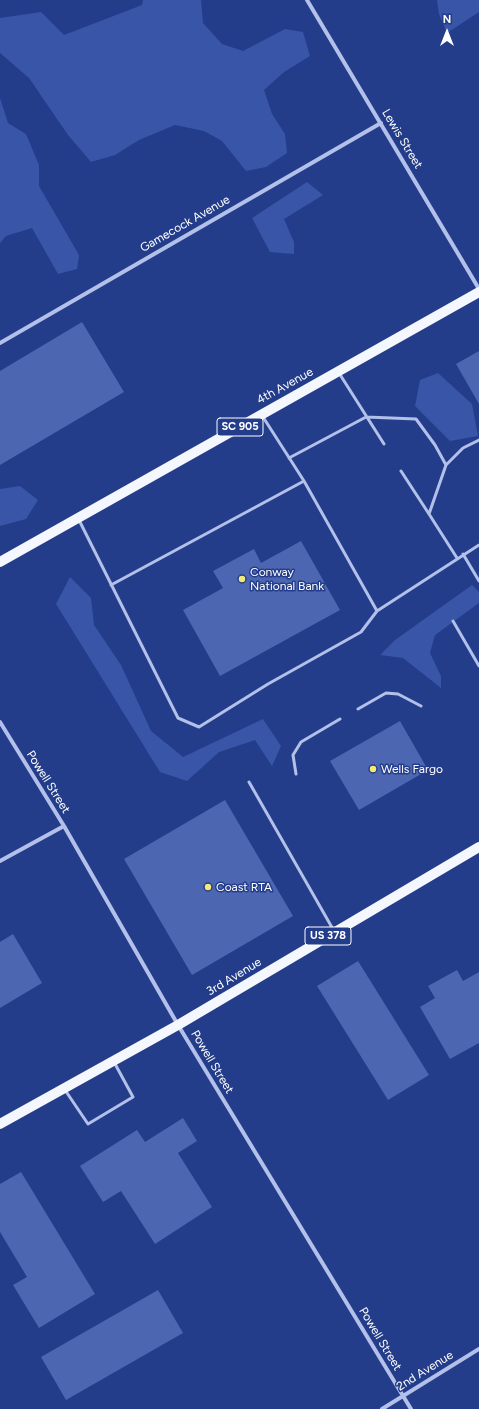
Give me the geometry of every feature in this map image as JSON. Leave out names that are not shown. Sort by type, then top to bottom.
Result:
[{"type":"main road","name":"4th Avenue","points":[[0,562],[338,372],[479,290]]},
{"type":"main road","name":"3rd Avenue","points":[[0,1124],[178,1025],[479,847]]},
{"type":"street","name":"Lewis Street","points":[[307,0],[479,290]]},
{"type":"street","name":"Gamecock Avenue","points":[[0,343],[381,123]]},
{"type":"street","name":"Powell Street","points":[[0,722],[64,826],[178,1025],[411,1409]]},
{"type":"street","points":[[0,861],[64,826]]},
{"type":"street","name":"2nd Avenue","points":[[382,1409],[479,1349]]},
{"type":"lane","points":[[338,372],[384,444]]},
{"type":"lane","points":[[261,415],[304,481],[377,611]]},
{"type":"lane","points":[[289,458],[366,417],[416,419],[435,445],[446,465]]},
{"type":"lane","points":[[429,514],[446,465],[463,448],[479,440]]},
{"type":"lane","points":[[401,471],[458,558]]},
{"type":"lane","points":[[111,586],[304,481]]},
{"type":"lane","points":[[78,518],[178,718],[199,727],[360,632],[377,611],[479,545]]},
{"type":"lane","points":[[463,554],[479,581]]},
{"type":"lane","points":[[453,621],[479,666]]},
{"type":"lane","points":[[358,709],[386,693],[398,694],[421,706]]},
{"type":"lane","points":[[296,774],[293,755],[301,742],[340,719]]},
{"type":"lane","points":[[249,782],[334,932]]},
{"type":"lane","points":[[64,1088],[88,1124],[132,1097],[113,1061]]},
{"type":"shaded area","points":[[143,0],[201,0],[203,23],[222,44],[243,51],[285,29],[303,32],[310,56],[284,72],[264,90],[272,114],[285,134],[287,153],[266,167],[246,171],[222,141],[204,131],[175,125],[139,140],[115,155],[91,162],[68,135],[29,78],[0,53],[0,18],[41,12],[64,35],[142,5]]},
{"type":"shaded area","points":[[437,0],[479,0],[479,12],[447,33],[439,14]]},
{"type":"shaded area","points":[[0,98],[8,123],[26,134],[39,165],[39,186],[79,255],[77,269],[58,274],[32,228],[6,236],[0,243]]},
{"type":"shaded area","points":[[307,182],[323,195],[284,219],[294,242],[294,254],[270,252],[252,218]]},
{"type":"shaded area","points":[[438,373],[472,404],[478,436],[450,441],[415,406],[420,380]]},
{"type":"shaded area","points":[[20,486],[38,500],[26,519],[0,526],[0,489]]},
{"type":"shaded area","points":[[70,577],[91,598],[94,625],[121,665],[151,731],[183,757],[263,719],[281,746],[272,766],[255,740],[219,752],[187,781],[160,772],[56,604]]},
{"type":"shaded area","points":[[472,585],[479,592],[479,603],[435,635],[430,653],[441,676],[441,688],[403,658],[380,655],[395,640]]},
{"type":"building","points":[[82,322],[124,392],[0,465],[0,371]]},
{"type":"building","points":[[479,351],[479,404],[456,364]]},
{"type":"building","points":[[301,541],[340,610],[220,676],[183,610],[223,588],[213,571],[254,549],[261,563]]},
{"type":"building","points":[[400,721],[428,770],[359,810],[330,761]]},
{"type":"building","name":"Coast RTA","points":[[225,800],[293,916],[192,975],[124,859]]},
{"type":"building","points":[[13,934],[42,983],[0,1008],[0,942]]},
{"type":"building","points":[[358,961],[429,1075],[388,1100],[317,986]]},
{"type":"building","points":[[457,970],[463,981],[479,972],[479,1043],[450,1059],[420,1007],[435,998],[428,986]]},
{"type":"building","points":[[183,1118],[197,1141],[178,1153],[212,1207],[155,1244],[121,1191],[103,1202],[80,1166],[137,1130],[145,1142]]},
{"type":"building","points":[[21,1172],[95,1294],[39,1328],[13,1285],[27,1277],[0,1232],[0,1184]]},
{"type":"building","points":[[158,1290],[183,1333],[66,1400],[41,1357]]},
{"type":"place","name":"Conway National Bank","points":[[242,579]]},
{"type":"place","name":"Wells Fargo","points":[[373,769]]},
{"type":"place","name":"Coast RTA","points":[[208,887]]}]
